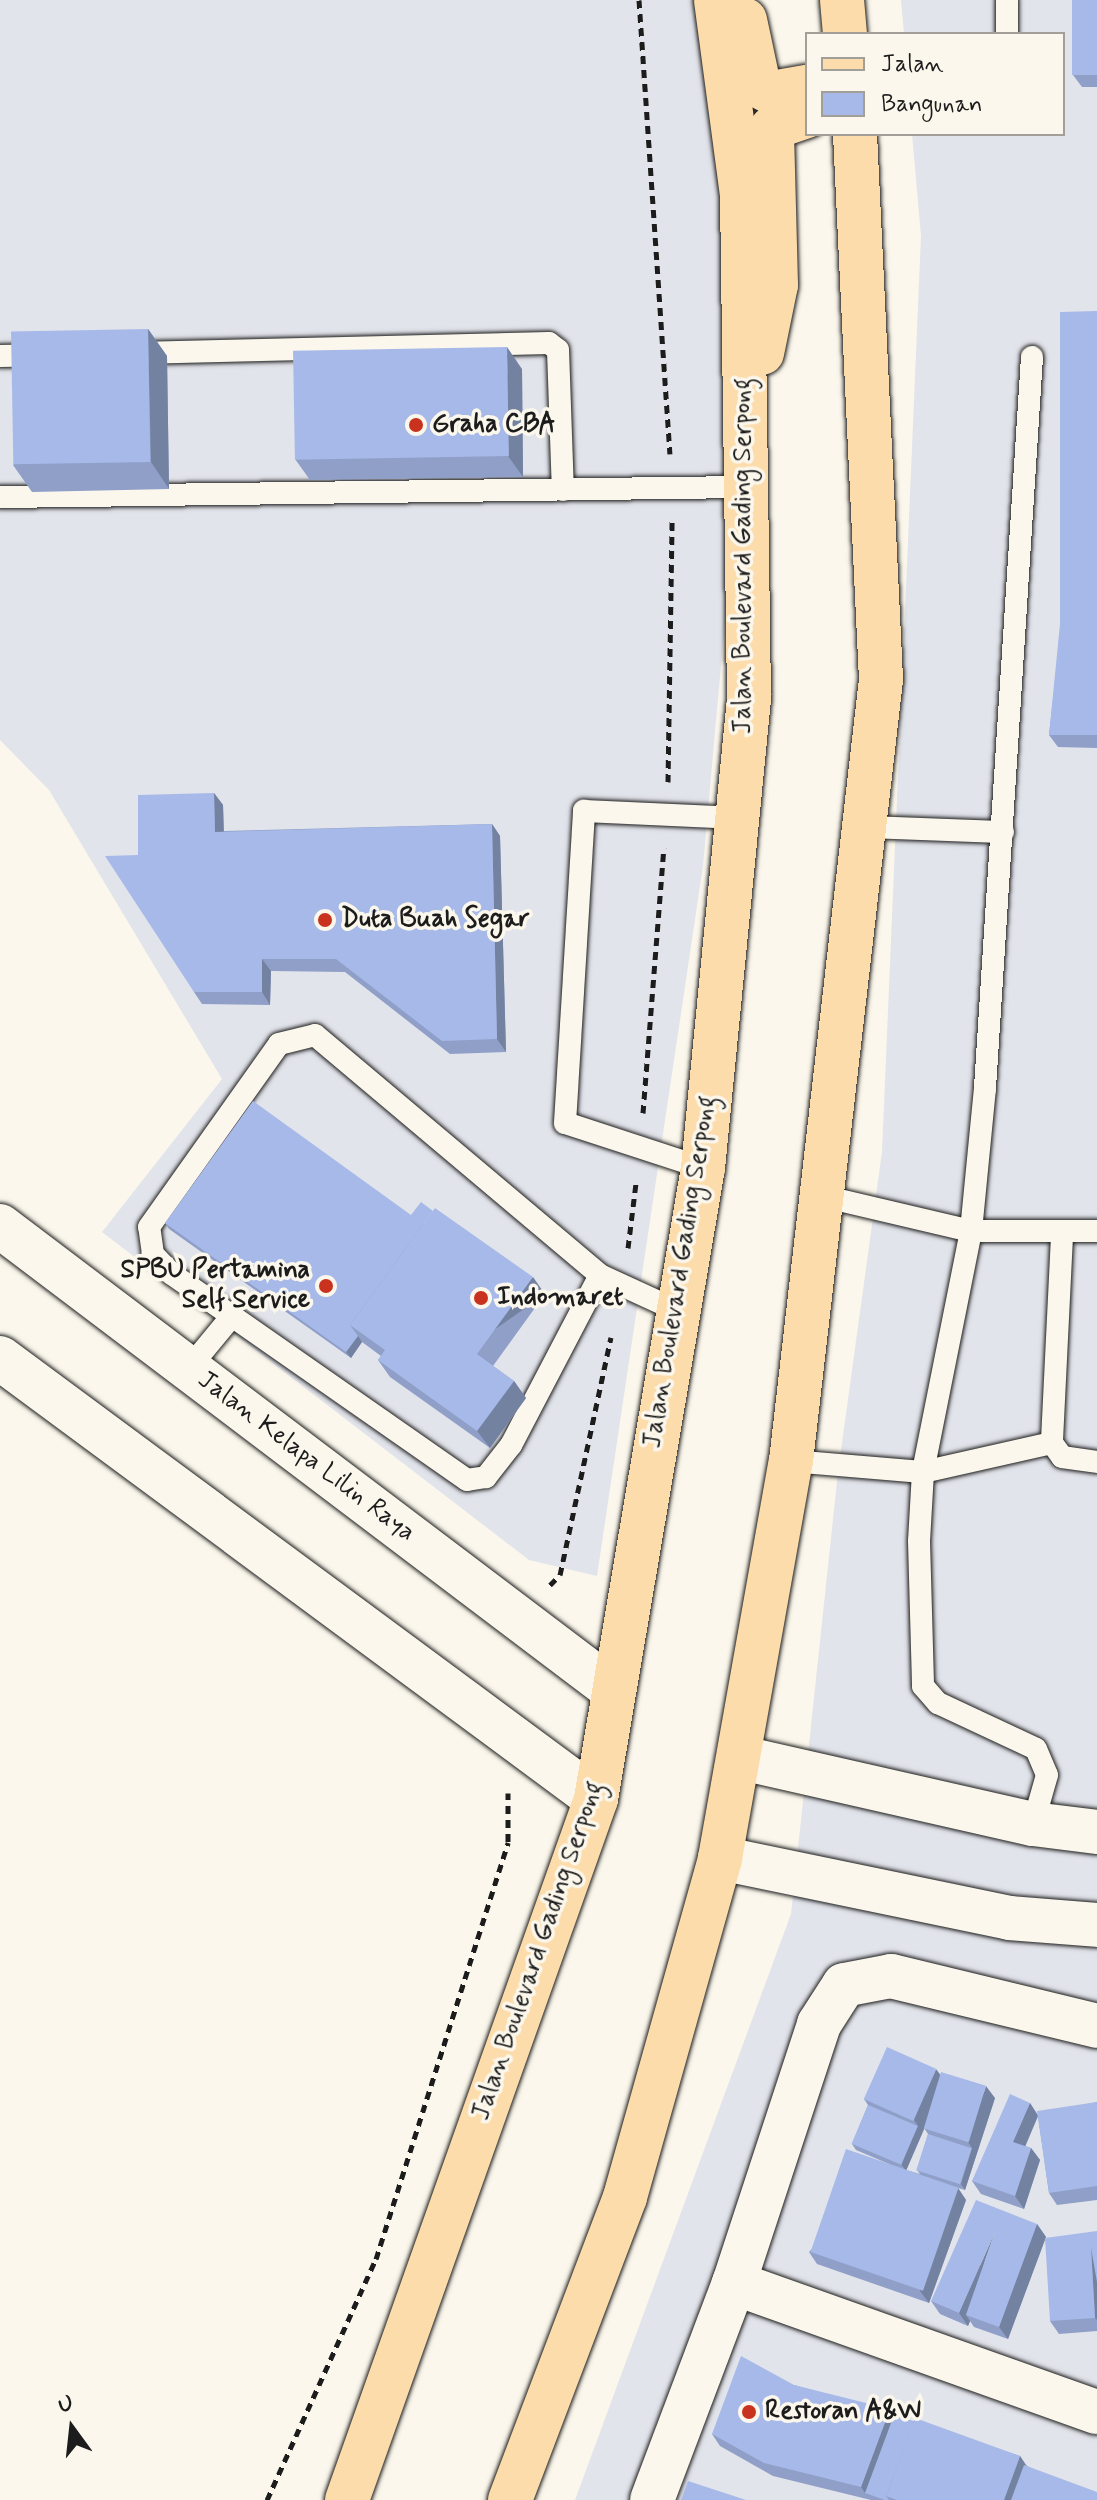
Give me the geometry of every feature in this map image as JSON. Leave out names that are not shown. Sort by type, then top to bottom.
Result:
[{"type":"main road","name":"Jalan Boulevard Gading Serpong","points":[[347,2500],[596,1799],[676,1310],[703,1168],[749,697],[742,195],[716,0]]},
{"type":"main road","points":[[741,0],[759,86],[772,93],[805,87]]},
{"type":"main road","points":[[819,0],[821,32]]},
{"type":"main road","points":[[842,0],[845,32]]},
{"type":"main road","points":[[745,383],[766,345],[776,285],[772,128],[805,117]]},
{"type":"main road","points":[[826,136],[839,299],[868,366]]},
{"type":"main road","points":[[510,2500],[625,2197],[720,1858],[742,1758],[791,1461],[881,679],[855,136]]},
{"type":"street","name":"Jalan Kelapa Lilin Raya","points":[[0,1226],[612,1689]]},
{"type":"street","points":[[0,1358],[596,1799]]},
{"type":"street","points":[[742,1758],[1033,1824],[1097,1832]]},
{"type":"street","points":[[720,1858],[1009,1918],[1097,1925]]},
{"type":"street","points":[[652,2500],[734,2283],[819,2024],[844,1985],[891,1976],[1097,2026]]},
{"type":"street","points":[[734,2283],[1091,2404]]},
{"type":"lane","points":[[1007,0],[1007,32]]},
{"type":"lane","points":[[109,353],[549,343],[558,350],[563,490]]},
{"type":"lane","points":[[0,356],[62,354]]},
{"type":"lane","points":[[1032,357],[1003,832],[971,1231],[923,1472],[923,1686],[938,1703],[1036,1749],[1047,1775],[1033,1824]]},
{"type":"lane","points":[[0,497],[746,487]]},
{"type":"lane","points":[[703,1168],[565,1123],[584,811],[738,818]]},
{"type":"lane","points":[[866,827],[1003,832]]},
{"type":"lane","points":[[600,1275],[511,1445],[495,1469],[477,1480],[455,1475],[232,1316],[158,1261],[148,1236],[152,1214],[279,1044],[305,1035],[324,1040],[600,1275],[676,1310]]},
{"type":"lane","points":[[822,1196],[971,1231],[1062,1236],[1097,1231]]},
{"type":"lane","points":[[1062,1236],[1052,1443],[1062,1457],[1097,1462]]},
{"type":"lane","points":[[189,1368],[232,1316]]},
{"type":"lane","points":[[791,1461],[923,1472],[1052,1443]]},
{"type":"path","points":[[267,2500],[376,2259],[508,1842],[508,1786]]},
{"type":"shaded area","points":[[0,0],[706,0],[738,476],[703,866],[597,1576],[529,1560],[102,1232],[222,1079],[49,790],[0,740]]},
{"type":"shaded area","points":[[901,0],[1097,0],[1097,2500],[575,2500],[791,1914],[838,1472],[882,1152],[921,236],[912,136],[1065,136],[1065,32],[904,32]]},
{"type":"building","points":[[1072,0],[1097,0],[1097,75],[1072,75]]},
{"type":"building","points":[[1097,311],[1097,735],[1049,735],[1060,624],[1060,312]]},
{"type":"building","points":[[148,329],[150,462],[13,464],[11,331]]},
{"type":"building","name":"Graha CBA","points":[[507,347],[509,456],[295,460],[293,351]]},
{"type":"building","name":"Duta Buah Segar","points":[[214,793],[215,832],[492,824],[497,1039],[442,1041],[336,959],[262,959],[262,992],[194,992],[105,856],[138,855],[138,795]]},
{"type":"building","name":"SPBU Pertamina Self Service","points":[[253,1101],[411,1215],[421,1202],[433,1211],[350,1325],[358,1336],[346,1352],[165,1223]]},
{"type":"building","points":[[435,1208],[533,1277],[477,1354],[514,1381],[477,1431],[378,1360],[385,1350],[350,1325]]},
{"type":"building","points":[[887,2047],[936,2069],[913,2121],[864,2099]]},
{"type":"building","points":[[941,2072],[986,2086],[969,2142],[924,2128]]},
{"type":"building","points":[[1010,2094],[1030,2103],[1013,2142],[1031,2148],[1015,2196],[972,2181]]},
{"type":"building","points":[[1097,2102],[1097,2186],[1049,2193],[1037,2111]]},
{"type":"building","points":[[868,2105],[918,2126],[901,2165],[852,2144]]},
{"type":"building","points":[[928,2134],[972,2148],[960,2184],[916,2170]]},
{"type":"building","points":[[846,2149],[959,2188],[923,2291],[811,2252]]},
{"type":"building","points":[[976,2200],[1037,2224],[999,2327],[966,2315],[995,2232],[959,2313],[931,2301]]},
{"type":"building","points":[[1097,2231],[1097,2282],[1091,2248],[1095,2318],[1050,2321],[1045,2238]]},
{"type":"building","points":[[741,2356],[794,2385],[890,2409],[861,2487],[764,2463],[712,2434]]},
{"type":"building","points":[[894,2415],[914,2422],[886,2496],[889,2500],[885,2500],[865,2493]]},
{"type":"building","points":[[915,2418],[1020,2456],[1004,2500],[897,2500],[886,2496]]},
{"type":"building","points":[[1024,2465],[1097,2492],[1097,2500],[1011,2500]]},
{"type":"building","points":[[688,2481],[746,2500],[681,2500]]},
{"type":"place","name":"Graha CBA","points":[[416,425]]},
{"type":"place","name":"Duta Buah Segar","points":[[325,920]]},
{"type":"place","name":"SPBU Pertamina Self Service","points":[[326,1286]]},
{"type":"place","name":"Indomaret","points":[[481,1298]]},
{"type":"place","name":"Restoran A&W","points":[[749,2412]]}]
